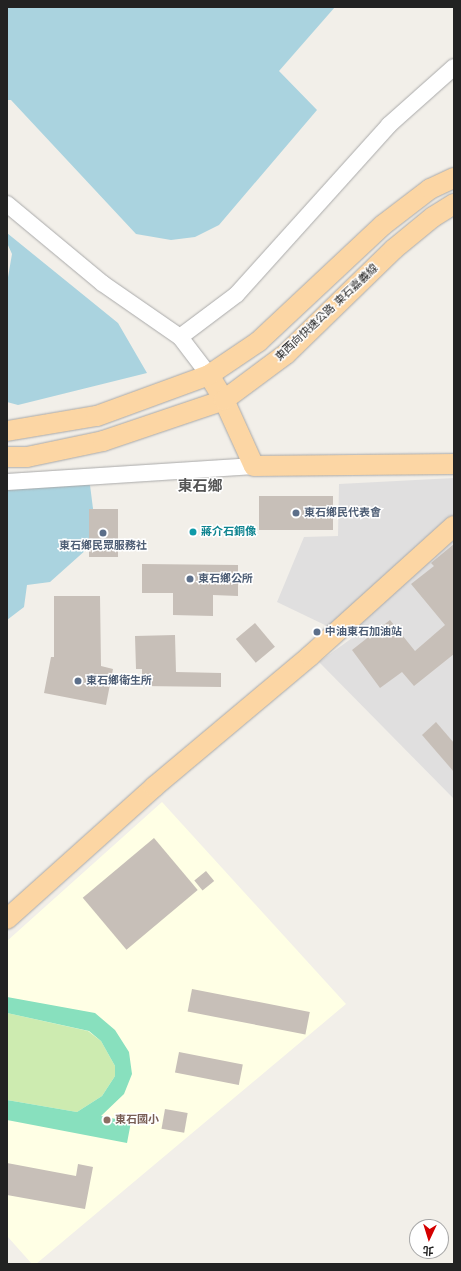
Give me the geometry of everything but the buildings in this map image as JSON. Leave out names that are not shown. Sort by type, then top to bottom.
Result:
[{"type":"main road","points":[[7,431],[97,416],[208,375],[258,342],[383,225],[430,189],[454,178]]},
{"type":"main road","name":"東西向快速公路 東石嘉義線","points":[[7,457],[27,457],[103,441],[224,400],[286,354],[394,249],[433,217],[454,204]]},
{"type":"main road","points":[[208,375],[224,400],[254,466],[454,464]]},
{"type":"main road","points":[[7,919],[154,787],[310,656],[454,526]]},
{"type":"street","points":[[180,337],[237,294],[390,125],[454,67]]},
{"type":"street","points":[[7,204],[102,283],[180,337],[208,375]]},
{"type":"street","points":[[7,482],[254,466]]},
{"type":"shaded area","points":[[454,478],[454,799],[319,662],[352,638],[277,602],[304,537],[338,536],[339,484]]},
{"type":"shaded area","name":"東石國小","points":[[162,802],[346,1004],[36,1264],[32,1264],[7,1236],[7,941]]},
{"type":"green space","points":[[7,997],[95,1013],[115,1030],[129,1052],[132,1074],[124,1094],[101,1116],[131,1122],[127,1143],[7,1120],[7,1100],[77,1112],[102,1096],[115,1076],[115,1066],[101,1041],[89,1031],[7,1013]]},
{"type":"green space","points":[[7,1013],[88,1031],[101,1041],[115,1066],[115,1076],[102,1096],[77,1112],[7,1100]]},
{"type":"water","points":[[7,7],[335,7],[279,71],[317,110],[219,225],[195,237],[171,240],[136,234],[11,100],[7,100]]},
{"type":"water","points":[[7,233],[118,323],[147,373],[18,405],[7,402],[7,283],[12,254],[7,243]]},
{"type":"water","points":[[7,485],[90,485],[97,540],[50,582],[27,585],[24,607],[7,620]]},
{"type":"place","name":"東石鄉民代表會","points":[[296,513]]},
{"type":"place","name":"蔣介石銅像","points":[[193,532]]},
{"type":"place","name":"東石鄉民眾服務社","points":[[103,533]]},
{"type":"place","name":"東石鄉公所","points":[[190,579]]},
{"type":"place","name":"中油東石加油站","points":[[317,632]]},
{"type":"place","name":"東石鄉衛生所","points":[[78,681]]},
{"type":"place","name":"東石國小","points":[[107,1120]]},
{"type":"district","name":"東石鄉","points":[[200,487]]}]
